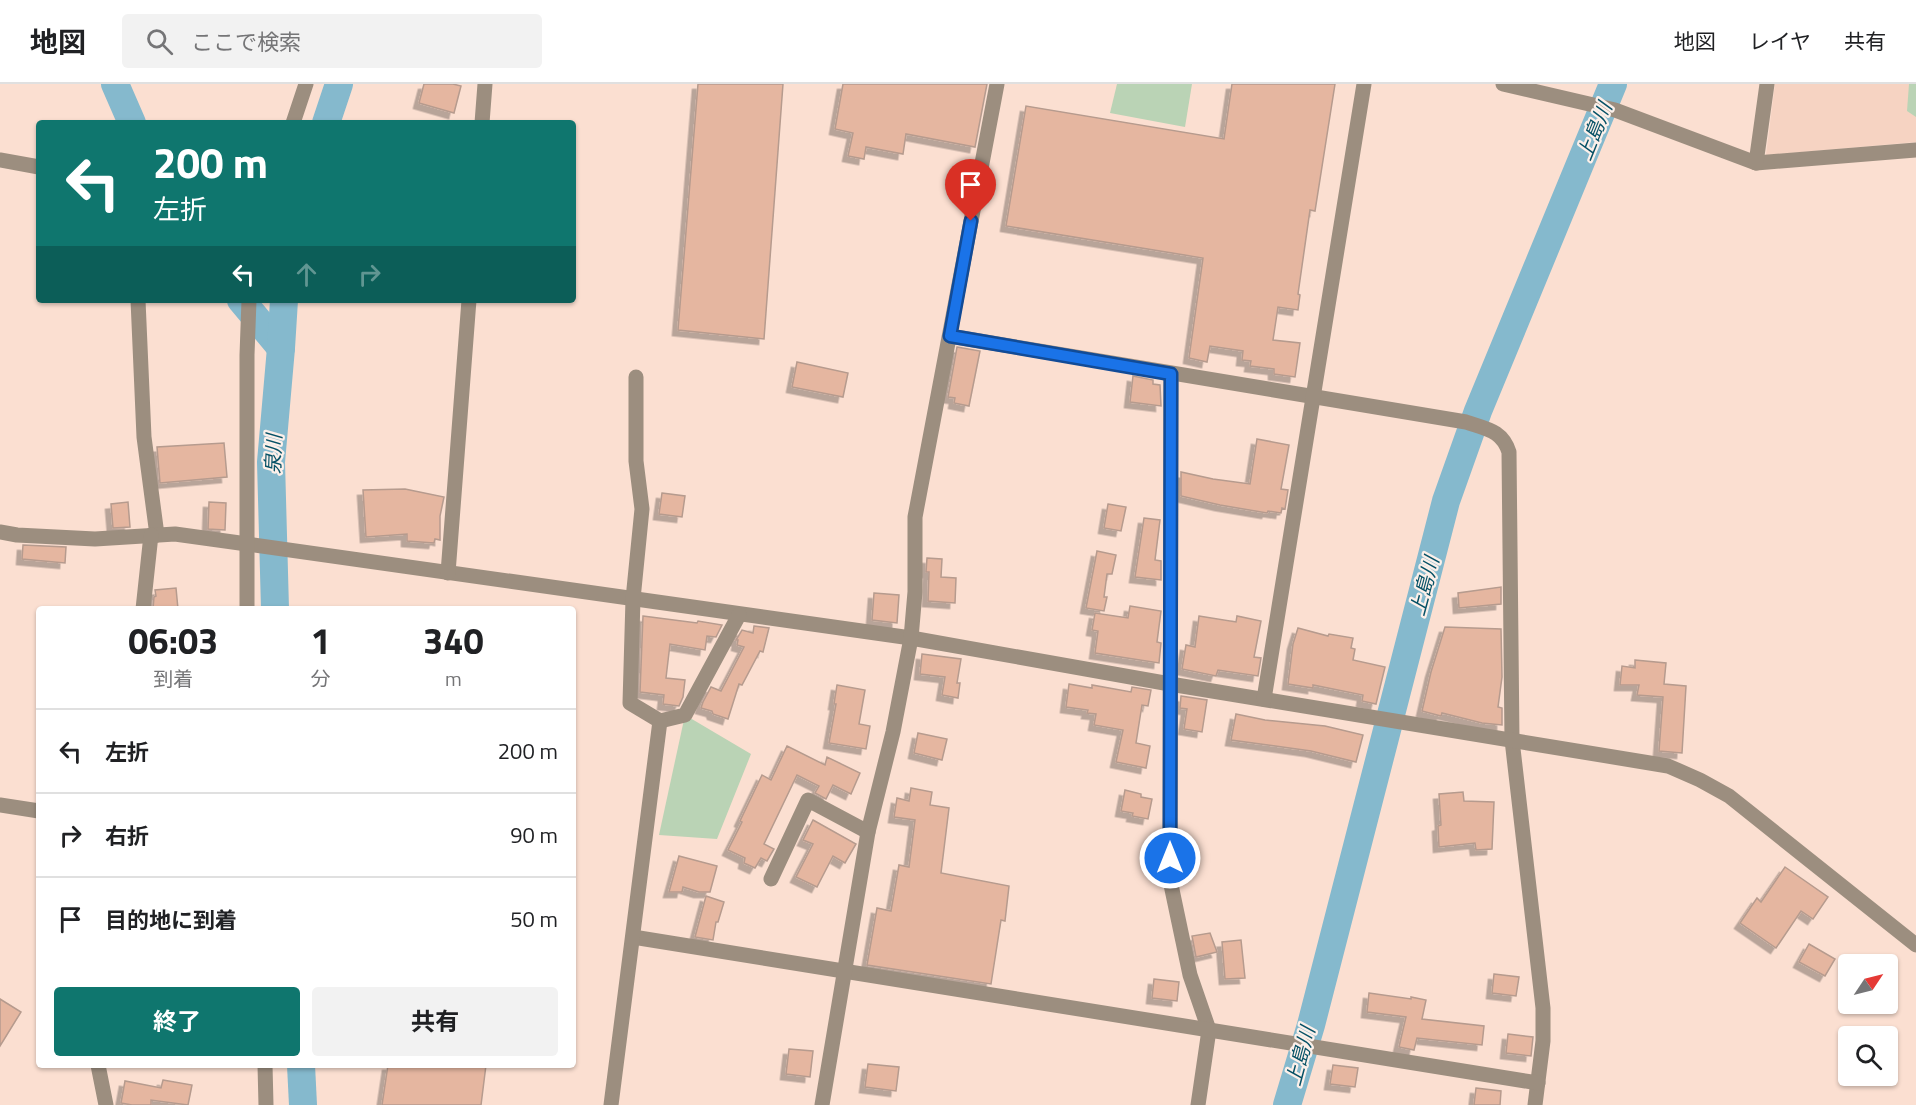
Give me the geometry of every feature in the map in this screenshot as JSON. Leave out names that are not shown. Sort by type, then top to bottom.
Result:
[{"type":"street","points":[[294,120],[306,84]]},
{"type":"street","points":[[483,120],[485,84]]},
{"type":"street","points":[[822,1105],[868,832],[893,732],[911,638],[915,592],[915,517],[997,84]]},
{"type":"street","points":[[1264,699],[1364,84]]},
{"type":"street","points":[[1503,84],[1615,110],[1756,164],[1916,150]]},
{"type":"street","points":[[1756,164],[1767,84]]},
{"type":"street","points":[[0,160],[36,166]]},
{"type":"street","points":[[138,303],[144,437],[154,535],[143,606]]},
{"type":"street","points":[[247,606],[249,303]]},
{"type":"street","points":[[448,573],[469,303]]},
{"type":"street","points":[[950,336],[1466,422],[1494,431],[1506,442],[1509,452],[1512,740],[1543,1008],[1543,1041],[1535,1105]]},
{"type":"street","points":[[1171,374],[1170,880],[1190,975],[1209,1030],[1198,1105]]},
{"type":"street","points":[[636,377],[636,461],[642,509],[633,599],[630,703],[660,721],[685,716],[738,615]]},
{"type":"street","points":[[0,532],[16,535],[95,539],[175,534],[247,544],[911,638],[1170,684],[1668,766],[1729,796],[1916,945]]},
{"type":"street","points":[[611,1105],[660,721]]},
{"type":"street","points":[[771,879],[808,800],[868,832]]},
{"type":"street","points":[[0,805],[36,811]]},
{"type":"street","points":[[633,936],[1538,1083]]},
{"type":"street","points":[[99,1068],[106,1105]]},
{"type":"street","points":[[265,1068],[266,1105]]},
{"type":"shaded area","points":[[1775,84],[1916,84],[1916,142],[1766,155]]},
{"type":"green space","points":[[1117,84],[1192,84],[1185,127],[1110,113]]},
{"type":"green space","points":[[1909,84],[1916,84],[1916,117],[1907,111]]},
{"type":"green space","points":[[685,715],[751,754],[717,839],[659,835]]},
{"type":"building","points":[[424,84],[461,86],[454,113],[419,103]]},
{"type":"building","points":[[698,84],[783,84],[764,339],[678,330]]},
{"type":"building","points":[[843,84],[987,84],[975,147],[906,134],[903,154],[866,147],[864,159],[848,156],[853,133],[835,129]]},
{"type":"building","points":[[1232,84],[1335,84],[1315,211],[1310,210],[1298,294],[1300,295],[1298,310],[1278,307],[1273,340],[1300,343],[1295,377],[1274,374],[1274,369],[1250,366],[1251,361],[1242,360],[1243,351],[1210,346],[1207,362],[1189,358],[1203,258],[1006,226],[1026,106],[1224,139]]},
{"type":"building","points":[[957,347],[980,351],[969,406],[954,403],[955,398],[948,397]]},
{"type":"building","points":[[797,362],[848,373],[843,397],[792,387]]},
{"type":"building","points":[[1133,376],[1153,380],[1153,384],[1160,385],[1161,406],[1130,402]]},
{"type":"building","points":[[1257,439],[1289,445],[1281,489],[1288,490],[1285,509],[1282,508],[1281,513],[1268,511],[1267,513],[1181,496],[1181,472],[1250,484]]},
{"type":"building","points":[[224,443],[227,477],[160,483],[157,447]]},
{"type":"building","points":[[405,489],[444,497],[440,516],[440,540],[435,539],[434,543],[407,541],[407,534],[366,537],[363,490]]},
{"type":"building","points":[[662,493],[685,496],[682,517],[659,514]]},
{"type":"building","points":[[128,502],[130,527],[113,528],[111,504]]},
{"type":"building","points":[[209,502],[226,503],[225,530],[208,529]]},
{"type":"building","points":[[1108,504],[1126,507],[1121,531],[1104,528]]},
{"type":"building","points":[[1144,518],[1160,520],[1155,560],[1161,561],[1161,580],[1135,577]]},
{"type":"building","points":[[23,545],[66,547],[65,563],[22,559]]},
{"type":"building","points":[[1097,551],[1116,555],[1112,574],[1107,574],[1104,597],[1107,597],[1104,611],[1086,608]]},
{"type":"building","points":[[927,558],[942,559],[941,577],[956,578],[955,603],[928,601]]},
{"type":"building","points":[[1501,587],[1501,604],[1459,608],[1458,593]]},
{"type":"building","points":[[176,588],[178,606],[153,606],[155,590]]},
{"type":"building","points":[[874,593],[899,595],[897,623],[872,620]]},
{"type":"building","points":[[1130,606],[1161,611],[1157,642],[1161,643],[1159,663],[1095,653],[1098,631],[1092,630],[1095,613],[1128,618]]},
{"type":"building","points":[[643,616],[722,625],[716,637],[707,636],[705,650],[670,644],[666,678],[685,680],[683,697],[679,706],[663,704],[664,695],[640,692]]},
{"type":"building","points":[[1199,616],[1236,622],[1237,616],[1261,621],[1254,657],[1261,658],[1258,676],[1218,670],[1216,676],[1182,669],[1186,645],[1195,647]]},
{"type":"building","points":[[754,626],[769,628],[763,652],[760,651],[742,685],[739,684],[728,719],[701,708],[711,687],[721,691],[744,647],[737,645],[738,640],[736,640],[742,630],[753,633]]},
{"type":"building","points":[[1445,627],[1501,629],[1502,677],[1498,707],[1502,708],[1502,725],[1422,711]]},
{"type":"building","points":[[1298,628],[1328,636],[1329,634],[1353,638],[1351,648],[1355,649],[1353,660],[1385,667],[1376,704],[1362,701],[1363,695],[1313,685],[1313,688],[1288,684],[1293,644]]},
{"type":"building","points":[[922,654],[961,659],[957,683],[960,683],[958,698],[942,695],[945,677],[920,674]]},
{"type":"building","points":[[1635,660],[1666,663],[1664,684],[1686,686],[1682,753],[1659,751],[1663,697],[1637,695],[1639,685],[1620,685],[1622,666],[1635,668]]},
{"type":"building","points":[[1069,684],[1092,688],[1092,685],[1131,692],[1132,687],[1151,690],[1148,706],[1142,705],[1136,743],[1150,746],[1146,768],[1116,762],[1123,730],[1094,725],[1096,714],[1087,713],[1088,710],[1066,707]]},
{"type":"building","points":[[837,685],[865,690],[859,724],[870,726],[866,749],[829,743]]},
{"type":"building","points":[[1181,696],[1207,700],[1202,732],[1184,729],[1187,709],[1180,708]]},
{"type":"building","points":[[1236,714],[1265,720],[1325,726],[1363,735],[1356,762],[1311,751],[1231,740]]},
{"type":"building","points":[[918,733],[947,739],[942,760],[914,753]]},
{"type":"building","points":[[787,746],[825,765],[827,757],[860,773],[851,794],[833,785],[826,799],[815,793],[819,786],[797,775],[764,844],[774,849],[767,861],[761,858],[755,868],[744,863],[745,858],[728,850],[762,775],[771,780]]},
{"type":"building","points":[[911,788],[932,792],[930,805],[949,808],[941,873],[1009,886],[1005,921],[1001,920],[991,984],[867,965],[877,908],[891,911],[899,865],[909,867],[915,820],[894,817],[897,798],[909,801]]},
{"type":"building","points":[[1125,790],[1152,799],[1148,819],[1121,811]]},
{"type":"building","points":[[1463,792],[1464,801],[1494,802],[1492,849],[1476,850],[1475,843],[1439,847],[1438,826],[1441,825],[1439,794]]},
{"type":"building","points":[[813,820],[856,844],[845,863],[833,856],[817,887],[796,877],[813,844],[803,840]]},
{"type":"building","points":[[679,856],[717,866],[710,892],[699,892],[683,887],[682,892],[669,892]]},
{"type":"building","points":[[1785,867],[1828,897],[1813,919],[1801,911],[1776,948],[1740,923],[1757,898],[1761,902]]},
{"type":"building","points":[[706,896],[724,902],[718,922],[716,922],[713,940],[695,937]]},
{"type":"building","points":[[1210,933],[1217,952],[1196,957],[1192,936]]},
{"type":"building","points":[[1241,940],[1245,978],[1225,979],[1222,942]]},
{"type":"building","points":[[1809,944],[1835,959],[1825,976],[1799,962]]},
{"type":"building","points":[[1494,974],[1519,977],[1516,996],[1492,993]]},
{"type":"building","points":[[1154,979],[1179,982],[1177,1001],[1152,998]]},
{"type":"building","points":[[1369,993],[1426,1000],[1422,1019],[1484,1026],[1482,1045],[1417,1038],[1414,1050],[1399,1047],[1406,1017],[1367,1012]]},
{"type":"building","points":[[0,999],[21,1012],[0,1046]]},
{"type":"building","points":[[1508,1034],[1533,1037],[1531,1056],[1506,1053]]},
{"type":"building","points":[[789,1049],[813,1051],[810,1077],[786,1074]]},
{"type":"building","points":[[868,1064],[899,1067],[896,1091],[865,1087]]},
{"type":"building","points":[[1333,1065],[1358,1068],[1355,1087],[1330,1084]]},
{"type":"building","points":[[388,1068],[486,1068],[481,1105],[382,1105]]},
{"type":"building","points":[[163,1080],[192,1085],[188,1105],[151,1100],[151,1105],[121,1103],[125,1081],[161,1088]]},
{"type":"building","points":[[1476,1088],[1501,1091],[1500,1105],[1474,1105]]},
{"type":"waterway","points":[[115,84],[131,120]]},
{"type":"waterway","name":"泉川","points":[[327,120],[339,84]]},
{"type":"waterway","name":"上島川","points":[[1287,1105],[1311,1025],[1446,501],[1478,411],[1613,84]]},
{"type":"waterway","points":[[244,303],[281,348]]},
{"type":"waterway","name":"泉川","points":[[275,606],[271,462],[284,303]]},
{"type":"waterway","name":"泉川","points":[[301,1068],[303,1105]]},
{"type":"route","points":[[971,221],[950,336],[1171,374],[1170,858]]}]
